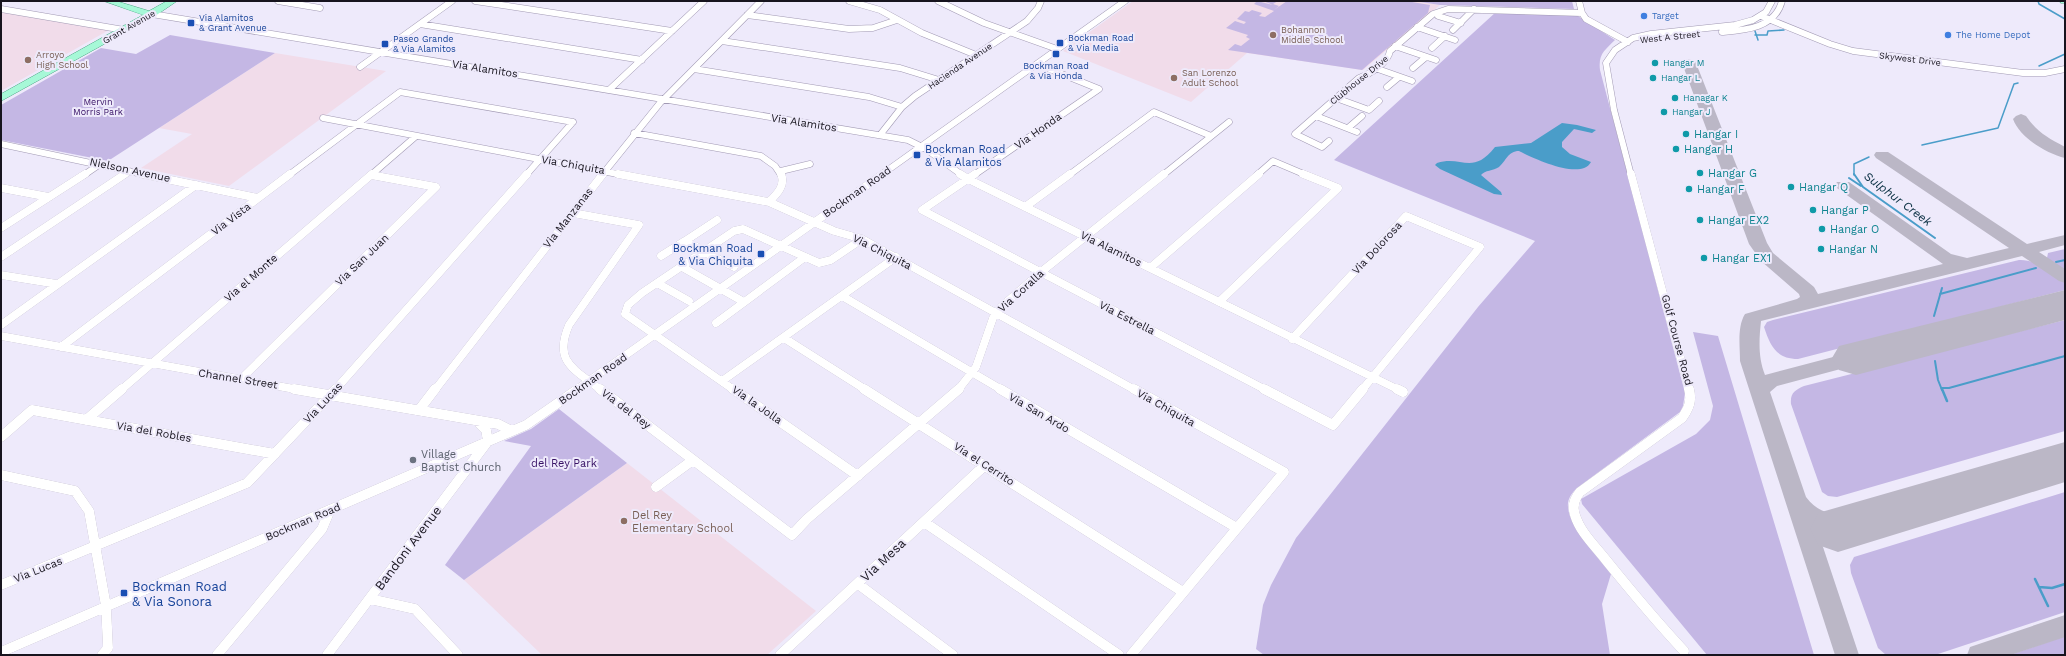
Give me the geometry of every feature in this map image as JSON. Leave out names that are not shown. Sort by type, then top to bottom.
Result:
[{"type":"main road","points":[[108,1],[152,14]]},
{"type":"main road","points":[[125,1],[139,9],[172,1]]},
{"type":"main road","name":"Grant Avenue","points":[[1,98],[126,29],[172,1]]},
{"type":"main road","points":[[126,29],[137,16],[139,9]]},
{"type":"street","points":[[278,1],[320,8]]},
{"type":"street","points":[[360,67],[452,1]]},
{"type":"street","points":[[475,1],[672,31]]},
{"type":"street","points":[[610,89],[704,1]]},
{"type":"street","name":"Via Manzanas","points":[[419,410],[634,133],[664,100],[761,1]]},
{"type":"street","points":[[849,1],[874,8],[942,42],[976,56]]},
{"type":"street","points":[[938,1],[984,23],[1057,50]]},
{"type":"street","name":"Hacienda Avenue","points":[[880,135],[902,107],[1034,14],[1041,1]]},
{"type":"street","name":"Bockman Road","points":[[1,652],[488,442],[542,415],[1125,1]]},
{"type":"street","points":[[1579,1],[1582,13],[1592,23],[1628,42]]},
{"type":"street","points":[[1761,16],[1766,12],[1772,1]]},
{"type":"street","points":[[1771,20],[1780,11],[1782,1]]},
{"type":"street","points":[[1,9],[126,29]]},
{"type":"street","points":[[1453,30],[1474,9]]},
{"type":"street","name":"Clubhouse Drive","points":[[1329,141],[1322,147],[1298,138],[1294,134],[1359,78],[1369,74],[1389,56],[1390,51],[1395,46],[1440,10],[1474,9],[1582,13]]},
{"type":"street","name":"Via Alamitos","points":[[152,14],[610,89],[664,100],[908,140],[921,146],[968,179],[1403,392]]},
{"type":"street","points":[[747,15],[849,29],[873,28],[897,20]]},
{"type":"street","points":[[1438,16],[1461,23]]},
{"type":"street","name":"Skywest Drive","points":[[1761,16],[1840,48],[1873,54],[2019,73],[2045,73],[2065,69]]},
{"type":"street","name":"West A Street","points":[[1628,42],[1637,37],[1730,26],[1761,16]]},
{"type":"street","name":"West A Street","points":[[1628,42],[1738,30],[1757,26],[1771,20]]},
{"type":"street","points":[[420,24],[642,60]]},
{"type":"street","points":[[1417,27],[1454,40]]},
{"type":"street","points":[[1432,48],[1445,36]]},
{"type":"street","points":[[722,41],[900,68],[939,80]]},
{"type":"street","name":"Golf Course Road","points":[[1628,42],[1616,48],[1609,56],[1606,63],[1607,77],[1614,110],[1691,392],[1690,403],[1682,418],[1580,492],[1574,501],[1573,509],[1578,524],[1586,535],[1647,611],[1684,651]]},
{"type":"street","points":[[1395,46],[1436,60]]},
{"type":"street","points":[[1412,68],[1426,57]]},
{"type":"street","name":"Via Honda","points":[[922,210],[1099,89],[1037,64]]},
{"type":"street","points":[[1376,68],[1412,81]]},
{"type":"street","points":[[694,69],[869,97],[902,107]]},
{"type":"street","points":[[1387,87],[1399,77]]},
{"type":"street","name":"Via Vista","points":[[61,347],[354,125],[400,92],[573,122]]},
{"type":"street","points":[[1336,98],[1369,110],[1379,101]]},
{"type":"street","points":[[1025,207],[1154,112],[1211,136]]},
{"type":"street","points":[[1316,116],[1357,132]]},
{"type":"street","points":[[1348,128],[1362,116]]},
{"type":"street","name":"Via Chiquita","points":[[323,118],[415,137],[768,202],[814,222],[862,239],[1284,472],[1237,528]]},
{"type":"street","name":"Via Lucas","points":[[1,585],[96,547],[247,483],[331,395],[573,122]]},
{"type":"street","name":"Via Coralla","points":[[792,535],[807,519],[957,391],[973,374],[995,313],[1041,272],[1229,122]]},
{"type":"street","points":[[634,133],[761,156],[774,163],[781,171],[782,178],[780,188],[768,202]]},
{"type":"street","name":"Via el Monte","points":[[86,420],[415,137]]},
{"type":"street","name":"Nielson Avenue","points":[[1,144],[258,198]]},
{"type":"street","points":[[1150,268],[1272,161],[1338,188],[1219,302]]},
{"type":"street","points":[[1,228],[100,164]]},
{"type":"street","points":[[781,171],[810,164]]},
{"type":"street","points":[[1,257],[128,171]]},
{"type":"street","name":"Via San Juan","points":[[240,380],[436,187],[371,175]]},
{"type":"street","points":[[1,325],[196,185]]},
{"type":"street","points":[[1,188],[49,197]]},
{"type":"street","name":"Via Estrella","points":[[922,210],[1333,425],[1371,377]]},
{"type":"street","name":"Via del Rey","points":[[573,213],[639,225],[569,324],[562,341],[561,350],[564,359],[590,381],[792,535]]},
{"type":"street","name":"Via Dolorosa","points":[[1292,338],[1406,216],[1480,247],[1371,377]]},
{"type":"street","points":[[661,256],[717,220]]},
{"type":"street","points":[[689,301],[657,283],[734,231],[743,229],[819,263],[825,263],[862,239]]},
{"type":"street","points":[[686,240],[704,252],[734,267]]},
{"type":"street","points":[[716,323],[805,257]]},
{"type":"street","points":[[722,381],[896,257]]},
{"type":"street","points":[[682,267],[722,288],[744,302]]},
{"type":"street","points":[[1,274],[57,284]]},
{"type":"street","name":"Via la Jolla","points":[[657,283],[628,305],[625,314],[858,476]]},
{"type":"street","name":"Via San Ardo","points":[[842,296],[1237,528]]},
{"type":"street","name":"Channel Street","points":[[1,336],[240,380],[498,424],[512,431]]},
{"type":"street","name":"Via el Cerrito","points":[[784,338],[986,465],[1183,592]]},
{"type":"street","name":"Via del Robles","points":[[1,436],[32,410],[275,454]]},
{"type":"street","points":[[476,420],[486,430],[488,442]]},
{"type":"street","name":"Bandoni Avenue","points":[[327,655],[488,442]]},
{"type":"street","points":[[656,487],[693,460]]},
{"type":"street","name":"Via Mesa","points":[[783,654],[986,465]]},
{"type":"street","points":[[1,475],[75,491],[89,512],[106,606],[108,648],[102,655]]},
{"type":"street","points":[[217,655],[322,529],[330,510]]},
{"type":"street","points":[[924,522],[1119,655]]},
{"type":"street","points":[[1131,655],[1237,528]]},
{"type":"street","points":[[858,584],[953,655]]},
{"type":"street","points":[[370,599],[415,609],[458,655]]},
{"type":"shaded area","name":"Bohannon Middle School","points":[[1133,1],[1414,1],[1440,5],[1363,70],[1247,53],[1191,102],[1063,51]]},
{"type":"shaded area","name":"Arroyo High School","points":[[1,11],[109,30],[1,91]]},
{"type":"shaded area","points":[[275,53],[386,71],[229,186],[141,168],[192,134],[159,128]]},
{"type":"shaded area","name":"Del Rey Elementary School","points":[[627,463],[816,611],[767,655],[542,655],[464,580]]},
{"type":"green space","name":"Bohannon Middle School","points":[[1257,1],[1273,5],[1263,1],[1278,1],[1273,4],[1279,6],[1274,10],[1287,1],[1406,1],[1430,5],[1428,13],[1362,70],[1228,50],[1235,44],[1241,46],[1250,39],[1246,37],[1248,35],[1226,28],[1235,21],[1244,24],[1246,22],[1237,19],[1245,11],[1249,12],[1252,10],[1262,13],[1259,16],[1265,17],[1274,11],[1254,4]]},
{"type":"green space","points":[[1414,1],[1572,1],[1574,9],[1440,5]]},
{"type":"green space","points":[[1496,12],[1578,16],[1615,40],[1601,56],[1600,70],[1685,393],[1683,406],[1680,412],[1577,488],[1568,501],[1568,507],[1573,524],[1585,542],[1611,574],[1602,604],[1610,655],[1264,655],[1256,649],[1263,605],[1271,585],[1296,538],[1478,307],[1535,241],[1334,160]]},
{"type":"green space","name":"Mervin Morris Park","points":[[170,35],[275,53],[108,161],[1,140],[1,105],[101,48],[136,54]]},
{"type":"green space","points":[[2065,249],[2065,272],[2047,258],[2048,253]]},
{"type":"green space","points":[[2019,260],[2025,260],[2037,264],[2049,271],[2065,282],[2065,290],[1798,359],[1784,357],[1779,354],[1769,340],[1764,327],[1767,322],[1773,320]]},
{"type":"green space","points":[[2065,320],[2065,431],[1837,497],[1828,496],[1822,492],[1791,404],[1791,397],[1796,391],[1804,386]]},
{"type":"green space","points":[[1693,332],[1718,336],[1814,655],[1707,655],[1582,504],[1581,499],[1696,434],[1710,420],[1713,406]]},
{"type":"green space","name":"del Rey Park","points":[[559,409],[627,463],[464,580],[445,565],[531,446],[504,441],[531,429]]},
{"type":"green space","points":[[2065,492],[2065,612],[1935,655],[1886,655],[1878,648],[1851,573],[1850,565],[1854,557]]},
{"type":"green space","points":[[2065,636],[2065,655],[2010,655]]},
{"type":"water","points":[[1562,123],[1596,130],[1592,133],[1574,129],[1562,142],[1562,147],[1570,154],[1591,162],[1586,167],[1568,169],[1545,163],[1519,151],[1515,151],[1510,154],[1499,167],[1481,175],[1501,192],[1502,195],[1494,194],[1440,169],[1435,165],[1446,161],[1473,163],[1480,161],[1495,147],[1531,143]]},
{"type":"waterway","name":"Sulphur Creek","points":[[2038,1],[2039,4],[2065,19]]},
{"type":"waterway","points":[[1756,35],[1767,35],[1768,31],[1784,30]]},
{"type":"waterway","points":[[1755,31],[1756,35]]},
{"type":"waterway","points":[[1756,35],[1758,40]]},
{"type":"waterway","name":"Sulphur Creek","points":[[2039,66],[2065,54]]},
{"type":"waterway","name":"Sulphur Creek","points":[[1922,145],[1998,128],[2014,84],[2018,83]]},
{"type":"waterway","name":"Sulphur Creek","points":[[1854,174],[1854,164],[1869,157]]},
{"type":"waterway","name":"Sulphur Creek","points":[[1854,174],[1863,187],[1935,238]]},
{"type":"waterway","name":"Sulphur Creek","points":[[1849,178],[1861,186]]},
{"type":"waterway","points":[[2056,262],[2065,260]]},
{"type":"waterway","points":[[1940,294],[2036,268]]},
{"type":"waterway","name":"Sulphur Creek","points":[[1940,294],[1942,288]]},
{"type":"waterway","name":"Sulphur Creek","points":[[1934,316],[1940,294]]},
{"type":"waterway","points":[[1941,388],[1949,388],[2065,356]]},
{"type":"waterway","name":"Sulphur Creek","points":[[1935,361],[1938,380],[1941,388]]},
{"type":"waterway","name":"Sulphur Creek","points":[[1942,389],[1947,401]]},
{"type":"waterway","name":"Sulphur Creek","points":[[2035,579],[2048,606]]},
{"type":"waterway","points":[[2039,587],[2052,588],[2065,584]]},
{"type":"taxiway","points":[[1689,63],[1758,244],[1767,257],[1808,291],[1810,299],[1804,303]]},
{"type":"taxiway","points":[[2021,119],[2023,124],[2033,134],[2065,153]]},
{"type":"taxiway","points":[[1882,155],[2024,250]]},
{"type":"taxiway","points":[[1843,185],[1945,258],[1955,262],[1967,264]]},
{"type":"taxiway","points":[[2024,250],[2065,240]]},
{"type":"taxiway","points":[[1967,264],[2024,250]]},
{"type":"taxiway","points":[[2024,250],[2065,277]]},
{"type":"taxiway","points":[[1760,392],[1750,361],[1749,340],[1752,318],[1758,315],[1967,264]]},
{"type":"taxiway","points":[[2065,304],[2054,307],[2065,305]]},
{"type":"taxiway","points":[[1760,392],[1762,386],[1770,381],[1856,358]]},
{"type":"taxiway","points":[[1760,392],[1847,655]]},
{"type":"taxiway","points":[[1798,503],[1814,518],[1828,523],[1851,526]]},
{"type":"taxiway","points":[[1979,655],[2065,626]]},
{"type":"runway","points":[[1856,358],[2065,305]]},
{"type":"runway","points":[[1838,529],[2065,462]]},
{"type":"place","name":"Target","points":[[1644,16]]},
{"type":"place","name":"Via Alamitos & Grant Avenue","points":[[191,23]]},
{"type":"place","name":"Bohannon Middle School","points":[[1273,35]]},
{"type":"place","name":"The Home Depot","points":[[1948,35]]},
{"type":"place","name":"Bockman Road & Via Media","points":[[1060,43]]},
{"type":"place","name":"Paseo Grande & Via Alamitos","points":[[385,44]]},
{"type":"place","name":"Bockman Road & Via Honda","points":[[1056,54]]},
{"type":"place","name":"Arroyo High School","points":[[28,60]]},
{"type":"place","name":"Hangar M","points":[[1655,63]]},
{"type":"place","name":"San Lorenzo Adult School","points":[[1174,78]]},
{"type":"place","name":"Hangar L","points":[[1653,78]]},
{"type":"place","name":"Hanagar K","points":[[1675,98]]},
{"type":"place","name":"Hangar J","points":[[1664,112]]},
{"type":"place","name":"Hangar I","points":[[1686,134]]},
{"type":"place","name":"Hangar H","points":[[1676,149]]},
{"type":"place","name":"Bockman Road & Via Alamitos","points":[[917,155]]},
{"type":"place","name":"Hangar G","points":[[1700,173]]},
{"type":"place","name":"Hangar Q","points":[[1791,187]]},
{"type":"place","name":"Hangar F","points":[[1689,189]]},
{"type":"place","name":"Hangar P","points":[[1813,210]]},
{"type":"place","name":"Hangar EX2","points":[[1700,220]]},
{"type":"place","name":"Hangar O","points":[[1822,229]]},
{"type":"place","name":"Hangar N","points":[[1821,249]]},
{"type":"place","name":"Bockman Road & Via Chiquita","points":[[761,254]]},
{"type":"place","name":"Hangar EX1","points":[[1704,258]]},
{"type":"place","name":"Village Baptist Church","points":[[413,460]]},
{"type":"place","name":"Del Rey Elementary School","points":[[624,521]]},
{"type":"place","name":"Bockman Road & Via Sonora","points":[[124,593]]}]
